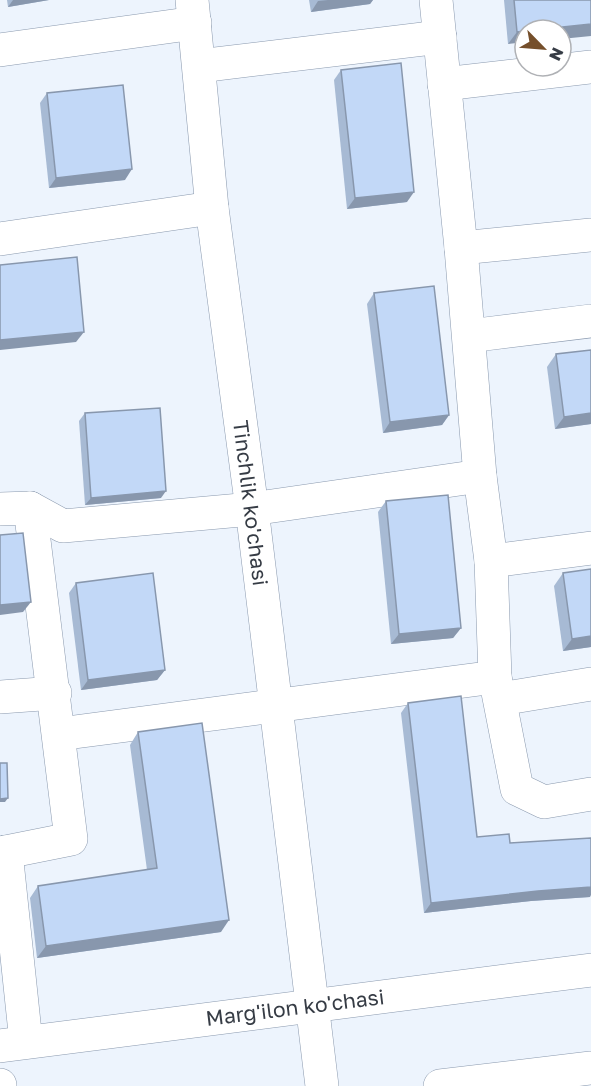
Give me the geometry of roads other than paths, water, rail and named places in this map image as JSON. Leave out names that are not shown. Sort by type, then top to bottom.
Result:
[{"type":"street","points":[[436,0],[461,248],[480,476],[491,561],[498,688],[517,789],[544,802],[591,794]]},
{"type":"street","points":[[0,50],[193,12]]},
{"type":"street","name":"Tinchlik ko'chasi","points":[[193,12],[212,208],[252,509],[322,1086]]},
{"type":"street","points":[[199,66],[440,37]]},
{"type":"street","points":[[444,84],[591,67]]},
{"type":"street","points":[[0,238],[212,208]]},
{"type":"street","points":[[461,248],[591,235]]},
{"type":"street","points":[[468,336],[591,321]]},
{"type":"street","points":[[15,508],[63,526],[252,509],[480,476]]},
{"type":"street","points":[[13,1044],[3,852],[71,839],[54,693],[15,508]]},
{"type":"street","points":[[491,561],[591,548]]},
{"type":"street","points":[[59,734],[275,706],[498,688],[591,684]]},
{"type":"street","points":[[0,697],[54,693]]},
{"type":"street","name":"Marg'ilon ko'chasi","points":[[13,1044],[591,970]]},
{"type":"street","points":[[440,1086],[591,1068]]}]
